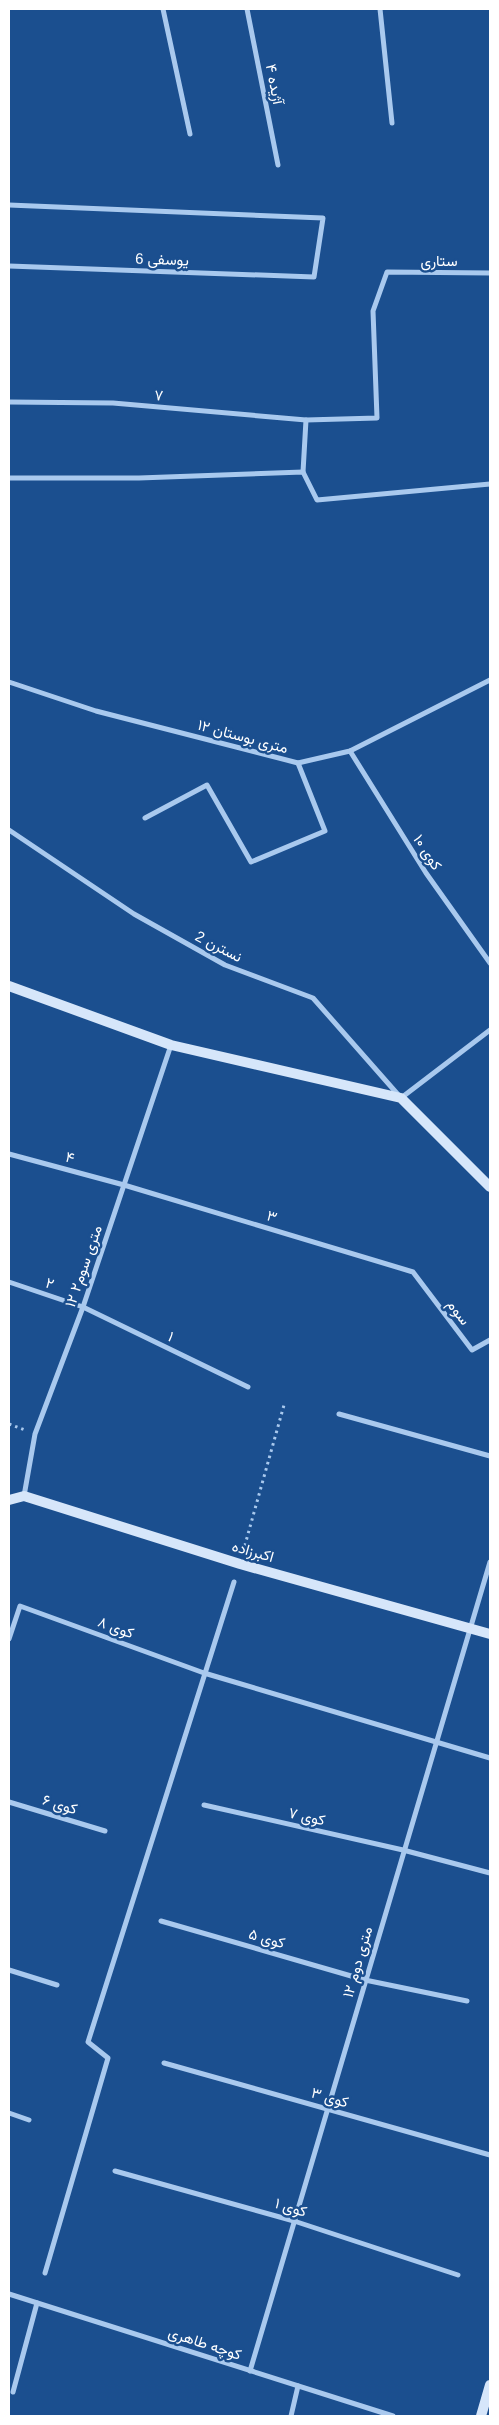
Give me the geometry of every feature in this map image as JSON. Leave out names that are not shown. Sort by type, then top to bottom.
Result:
[{"type":"street","points":[[163,9],[190,134]]},
{"type":"street","name":"۴ آژیده","points":[[247,9],[278,165]]},
{"type":"street","points":[[380,9],[392,123]]},
{"type":"street","name":"یوسفی 6","points":[[9,204],[323,218],[314,277],[9,266]]},
{"type":"street","name":"ستاری","points":[[387,272],[490,273]]},
{"type":"street","name":"۷","points":[[9,402],[113,403],[306,420],[377,418],[373,311],[387,272]]},
{"type":"street","points":[[306,420],[304,472],[317,500],[490,484]]},
{"type":"street","points":[[9,478],[139,478],[304,472]]},
{"type":"street","name":"۱۲ متری بوستان","points":[[9,682],[96,711],[298,763],[350,751],[490,680]]},
{"type":"street","name":"کوی ۱۰","points":[[350,751],[426,873],[490,964]]},
{"type":"street","points":[[145,818],[207,785],[251,862],[325,831],[298,763]]},
{"type":"street","name":"نسترن 2","points":[[9,830],[134,914],[225,965],[313,998],[401,1098]]},
{"type":"street","points":[[9,986],[171,1045],[401,1098],[490,1186]]},
{"type":"street","points":[[401,1098],[490,1030]]},
{"type":"street","name":"۱۲ متری سوم۲","points":[[24,1496],[36,1434],[83,1307],[171,1045]]},
{"type":"street","name":"۴","points":[[9,1154],[124,1185]]},
{"type":"street","name":"۳","points":[[124,1185],[413,1272]]},
{"type":"street","name":"سوم","points":[[413,1272],[472,1350],[490,1340]]},
{"type":"street","name":"۲","points":[[9,1282],[83,1307]]},
{"type":"street","name":"۱","points":[[83,1307],[248,1387]]},
{"type":"street","points":[[339,1414],[490,1456]]},
{"type":"street","points":[[9,1500],[24,1496]]},
{"type":"street","name":"اکبرزاده","points":[[24,1496],[240,1564],[490,1634]]},
{"type":"street","name":"۱۲ متری دوم","points":[[250,2371],[490,1562]]},
{"type":"street","points":[[45,2273],[108,2058],[88,2042],[234,1582]]},
{"type":"street","name":"کوی ۸","points":[[9,1639],[20,1606],[204,1672],[490,1758]]},
{"type":"street","name":"کوی ۶","points":[[9,1802],[105,1831]]},
{"type":"street","name":"کوی ۷","points":[[204,1805],[403,1850],[490,1873]]},
{"type":"street","name":"کوی ۵","points":[[161,1921],[365,1980],[467,2001]]},
{"type":"street","points":[[9,1970],[57,1985]]},
{"type":"street","name":"کوی ۳","points":[[164,2063],[490,2155]]},
{"type":"street","points":[[9,2113],[29,2120]]},
{"type":"street","name":"کوی ۱","points":[[115,2171],[294,2221],[458,2275]]},
{"type":"street","name":"کوچه طاهری","points":[[9,2294],[393,2416]]},
{"type":"street","points":[[13,2392],[37,2303]]},
{"type":"street","points":[[481,2416],[490,2385]]},
{"type":"street","points":[[291,2416],[298,2386]]},
{"type":"path","points":[[240,1564],[284,1405]]},
{"type":"path","points":[[9,1424],[36,1434]]}]
